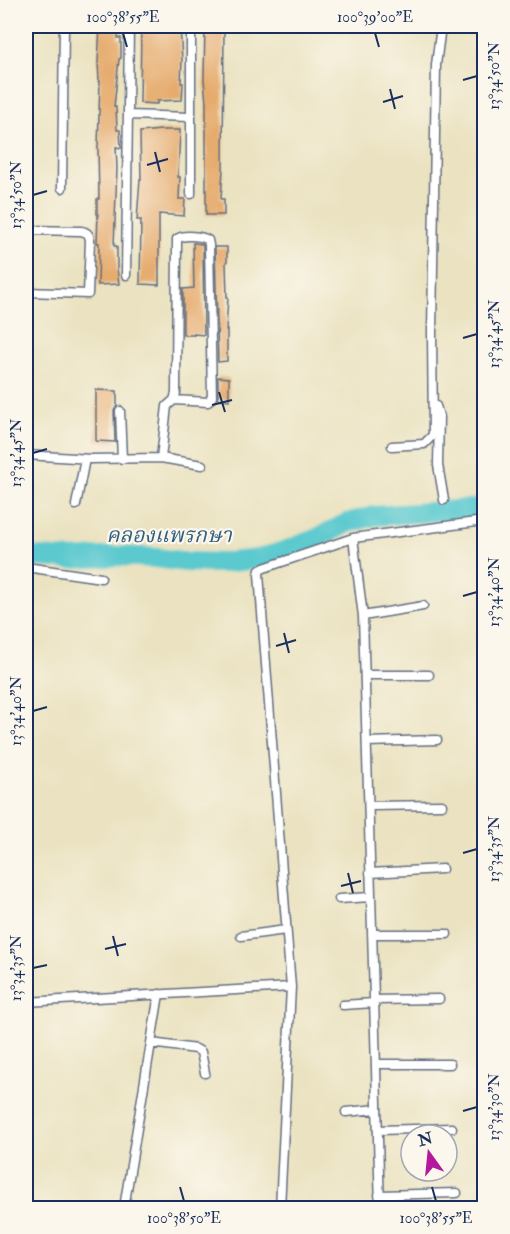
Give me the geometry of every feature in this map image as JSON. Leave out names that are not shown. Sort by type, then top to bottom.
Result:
[{"type":"street","points":[[62,188],[64,26]]},
{"type":"street","points":[[126,275],[129,26]]},
{"type":"street","points":[[191,26],[191,194]]},
{"type":"street","points":[[392,446],[424,444],[433,435],[432,333],[436,65],[441,26]]},
{"type":"street","points":[[128,115],[190,117]]},
{"type":"street","points":[[26,230],[81,231],[89,235],[90,240],[88,294],[26,292]]},
{"type":"street","points":[[161,458],[167,406],[176,397],[177,384],[177,239],[181,236],[205,237],[209,245],[212,396],[208,402],[174,400]]},
{"type":"street","points":[[433,403],[439,416],[438,465],[444,500]]},
{"type":"street","points":[[120,411],[122,459]]},
{"type":"street","points":[[26,455],[85,459],[161,458],[202,465]]},
{"type":"street","points":[[76,505],[85,459]]},
{"type":"street","points":[[280,1209],[291,987],[258,574],[264,568],[353,538],[484,520]]},
{"type":"street","points":[[353,538],[363,616],[380,1209]]},
{"type":"street","points":[[26,567],[101,578]]},
{"type":"street","points":[[363,616],[423,606]]},
{"type":"street","points":[[365,675],[429,675]]},
{"type":"street","points":[[367,742],[437,740]]},
{"type":"street","points":[[369,806],[442,805]]},
{"type":"street","points":[[370,873],[442,869]]},
{"type":"street","points":[[339,899],[371,897]]},
{"type":"street","points":[[241,936],[286,930]]},
{"type":"street","points":[[372,934],[447,934]]},
{"type":"street","points":[[26,1002],[291,987]]},
{"type":"street","points":[[124,1209],[159,994]]},
{"type":"street","points":[[343,1005],[374,1001],[439,999]]},
{"type":"street","points":[[151,1043],[196,1049],[201,1052],[205,1073]]},
{"type":"street","points":[[376,1064],[450,1064]]},
{"type":"street","points":[[346,1112],[377,1110]]},
{"type":"street","points":[[378,1130],[399,1129]]},
{"type":"street","points":[[379,1195],[457,1193]]},
{"type":"building","points":[[100,26],[118,26],[118,38],[121,38],[121,58],[119,59],[114,107],[116,107],[117,130],[120,130],[121,148],[116,147],[114,246],[117,246],[119,284],[98,285],[97,199],[99,199],[100,81],[98,62]]},
{"type":"building","points":[[141,26],[180,26],[182,100],[157,101],[157,104],[140,103]]},
{"type":"building","points":[[205,26],[224,26],[221,199],[224,199],[224,215],[206,215]]},
{"type":"building","points":[[180,130],[179,199],[185,199],[184,216],[159,214],[159,285],[140,284],[141,220],[137,220],[141,179],[140,132]]},
{"type":"building","points":[[193,243],[203,246],[204,335],[183,335],[183,289],[194,288]]},
{"type":"building","points":[[215,247],[227,247],[227,361],[218,362]]},
{"type":"building","points":[[218,377],[229,378],[229,400],[218,399]]},
{"type":"building","points":[[96,390],[117,391],[117,406],[114,411],[115,442],[96,441]]},
{"type":"waterway","name":"คลองแพรกษา","points":[[26,556],[70,559],[119,556],[221,563],[258,559],[320,537],[347,523],[374,516],[484,508]]}]
